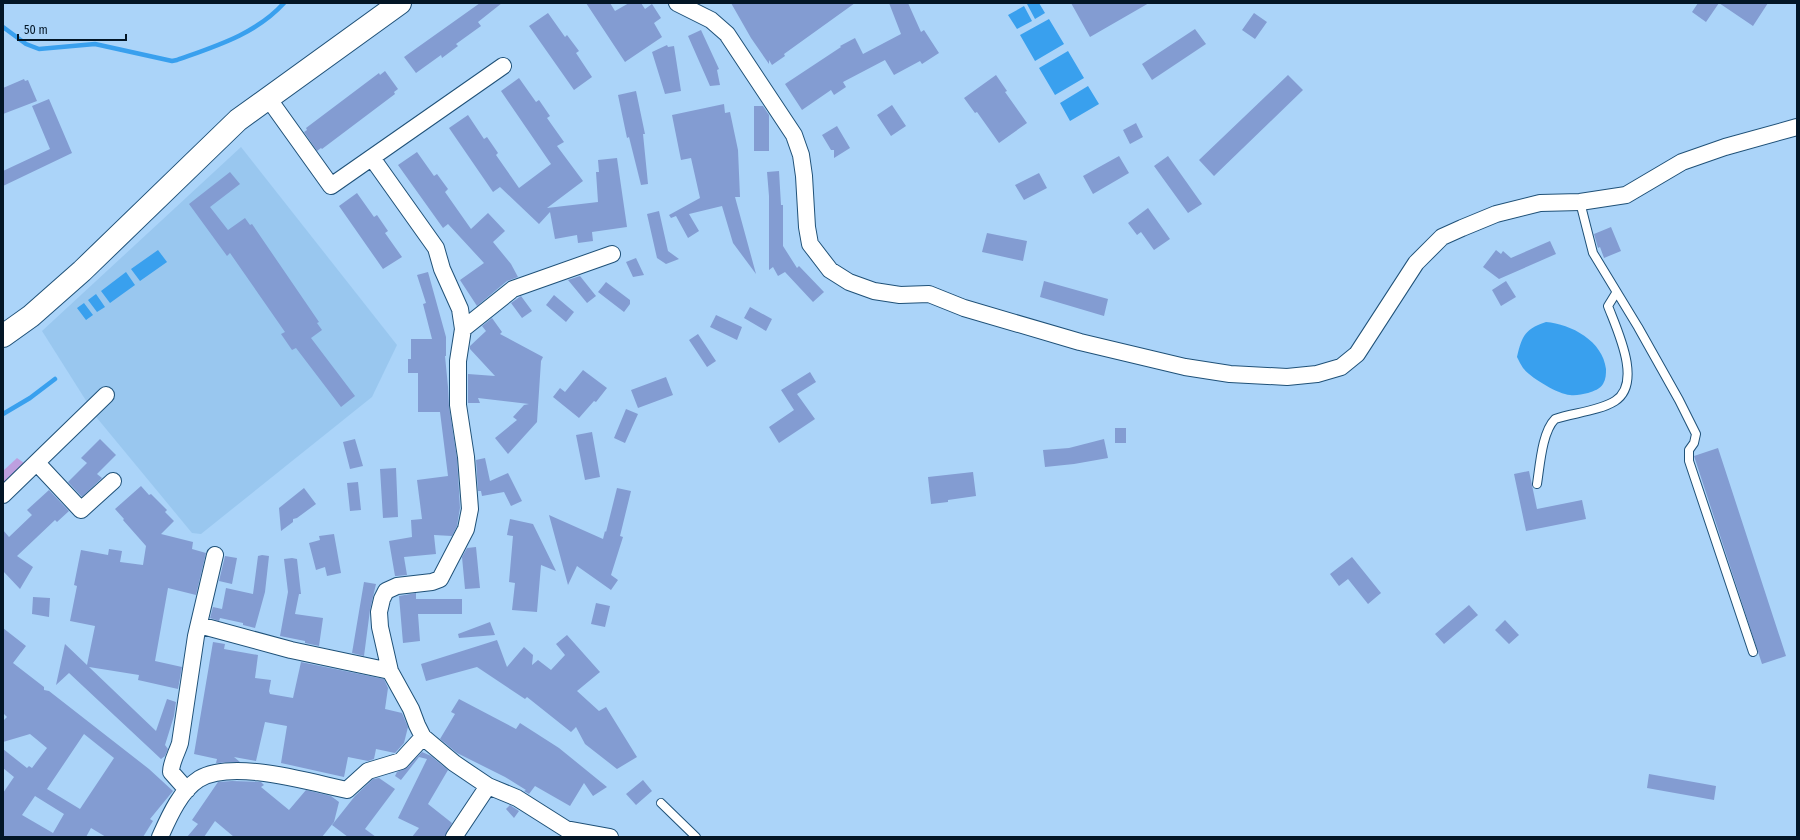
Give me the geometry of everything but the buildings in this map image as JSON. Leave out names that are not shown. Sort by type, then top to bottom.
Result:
[{"type":"street","points":[[3,336],[31,316],[82,271],[238,120],[400,3]]},
{"type":"street","points":[[677,3],[712,20],[727,34],[794,135],[801,154],[807,227],[810,244],[830,270],[849,282],[874,291],[900,295],[929,294],[964,308],[1080,342],[1185,367],[1230,374],[1287,377],[1318,374],[1341,367],[1357,354],[1416,263],[1442,237],[1496,214],[1540,203],[1580,202],[1626,195],[1682,162],[1725,147],[1797,127]]},
{"type":"street","points":[[268,98],[331,186],[503,66]]},
{"type":"street","points":[[372,158],[436,248],[442,269],[460,309],[463,329],[458,361],[458,405],[466,457],[470,509],[466,529],[440,579],[432,582],[396,586],[386,591],[382,599],[379,612],[380,627],[390,671],[411,709],[423,737],[454,763],[488,786],[517,798],[571,833],[610,837]]},
{"type":"street","points":[[463,329],[513,289],[612,254]]},
{"type":"street","points":[[3,495],[106,395]]},
{"type":"street","points":[[37,463],[81,510],[112,481]]},
{"type":"street","points":[[187,790],[171,772],[171,765],[176,757],[180,743],[199,625],[215,555]]},
{"type":"street","points":[[199,625],[291,650],[390,671]]},
{"type":"street","points":[[160,837],[170,814],[187,790],[200,779],[223,772],[252,771],[347,790],[368,771],[401,761],[423,737]]},
{"type":"street","points":[[454,837],[488,786]]},
{"type":"lane","points":[[1580,202],[1593,253],[1638,327],[1679,400],[1696,434],[1694,443],[1689,450],[1689,461],[1752,652]]},
{"type":"lane","points":[[1537,484],[1546,434],[1550,424],[1555,419],[1615,401],[1628,382],[1628,368],[1619,336],[1608,306],[1616,293]]},
{"type":"lane","points":[[661,803],[696,837]]},
{"type":"shaded area","points":[[241,147],[397,345],[372,397],[201,534],[192,533],[97,418],[42,331]]},
{"type":"shaded area","points":[[17,458],[24,463],[3,486],[3,471]]},
{"type":"water","points":[[1039,3],[1045,13],[1035,19],[1027,4]]},
{"type":"water","points":[[1024,6],[1032,21],[1017,29],[1008,15]]},
{"type":"water","points":[[1049,19],[1064,44],[1035,61],[1020,35]]},
{"type":"water","points":[[1068,51],[1084,78],[1055,95],[1039,68]]},
{"type":"water","points":[[1088,86],[1099,104],[1070,121],[1060,103]]},
{"type":"water","points":[[158,250],[167,262],[140,281],[131,269]]},
{"type":"water","points":[[126,272],[135,285],[110,303],[101,291]]},
{"type":"water","points":[[96,294],[105,307],[97,312],[88,300]]},
{"type":"water","points":[[84,303],[93,315],[86,320],[77,308]]},
{"type":"water","points":[[1546,322],[1556,323],[1575,330],[1592,342],[1599,350],[1604,359],[1606,375],[1603,384],[1597,390],[1581,394],[1565,394],[1538,381],[1523,368],[1517,357],[1523,339],[1533,327]]},
{"type":"waterway","points":[[3,27],[26,44],[39,49],[95,44],[172,61],[235,38],[261,23],[284,3]]},
{"type":"waterway","points":[[3,414],[30,398],[55,379]]}]
